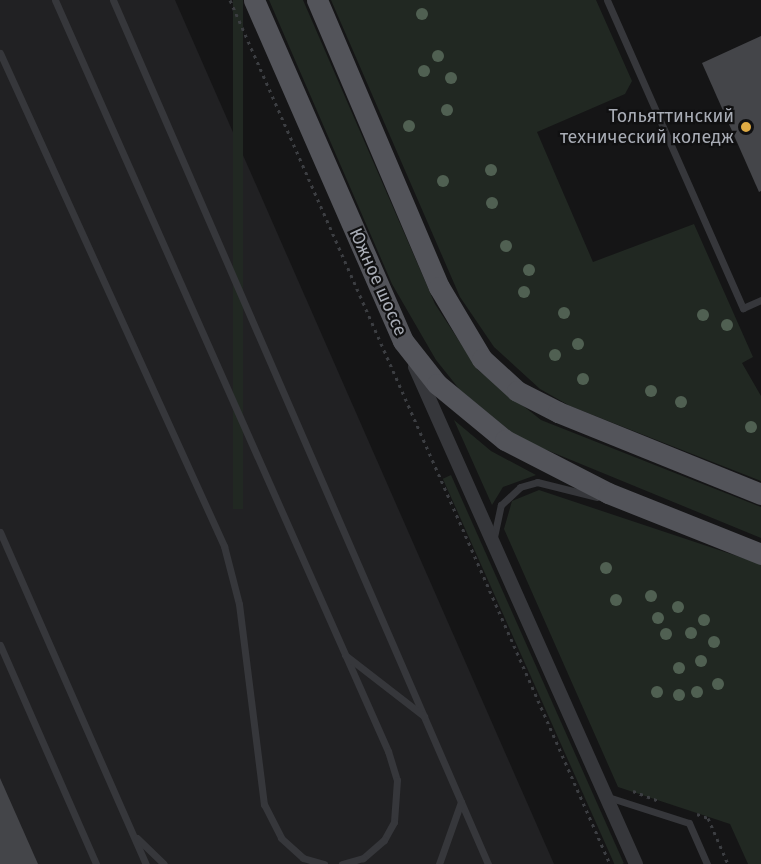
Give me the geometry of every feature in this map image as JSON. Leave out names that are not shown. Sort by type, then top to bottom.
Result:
[{"type":"main road","name":"Южное шоссе","points":[[254,0],[403,341],[471,416],[505,440],[640,507],[761,554]]},
{"type":"main road","points":[[317,0],[439,286],[482,359],[517,391],[558,412],[761,494]]},
{"type":"street","points":[[403,341],[494,539],[636,864]]},
{"type":"lane","points":[[55,0],[388,751],[398,803],[384,840],[363,858],[342,864]]},
{"type":"lane","points":[[113,0],[488,864]]},
{"type":"lane","points":[[607,0],[743,308],[761,300]]},
{"type":"lane","points":[[0,53],[224,546],[239,604],[264,804],[280,838],[303,858],[324,864]]},
{"type":"lane","points":[[494,539],[501,505],[520,487],[537,482],[640,507]]},
{"type":"lane","points":[[0,532],[146,864]]},
{"type":"lane","points":[[0,645],[96,864]]},
{"type":"lane","points":[[343,653],[424,717]]},
{"type":"lane","points":[[607,797],[689,824],[707,864]]},
{"type":"lane","points":[[439,864],[461,802]]},
{"type":"lane","points":[[133,834],[164,864]]},
{"type":"path","points":[[230,0],[610,864]]},
{"type":"shaded area","points":[[0,0],[175,0],[554,864],[0,864]]},
{"type":"shaded area","points":[[233,0],[243,0],[243,509],[233,509]]},
{"type":"shaded area","points":[[269,0],[303,0],[435,304],[478,370],[541,420],[761,507],[761,538],[520,439],[460,390],[436,360],[392,284]]},
{"type":"shaded area","points":[[331,0],[596,0],[632,81],[625,94],[537,132],[593,262],[694,224],[753,357],[742,363],[761,396],[761,481],[570,406],[540,389],[494,347],[460,297]]},
{"type":"shaded area","points":[[454,420],[491,451],[536,475],[503,487],[492,505]]},
{"type":"shaded area","points":[[451,475],[624,863],[614,864],[443,479]]},
{"type":"shaded area","points":[[539,490],[761,564],[761,864],[748,864],[730,824],[618,787],[504,529],[512,501]]},
{"type":"building","name":"Тольяттинский технический коледж","points":[[761,36],[761,191],[759,192],[702,63]]},
{"type":"building","points":[[0,778],[38,864],[0,864]]},
{"type":"place","name":"Тольяттинский технический коледж","points":[[746,127]]}]
